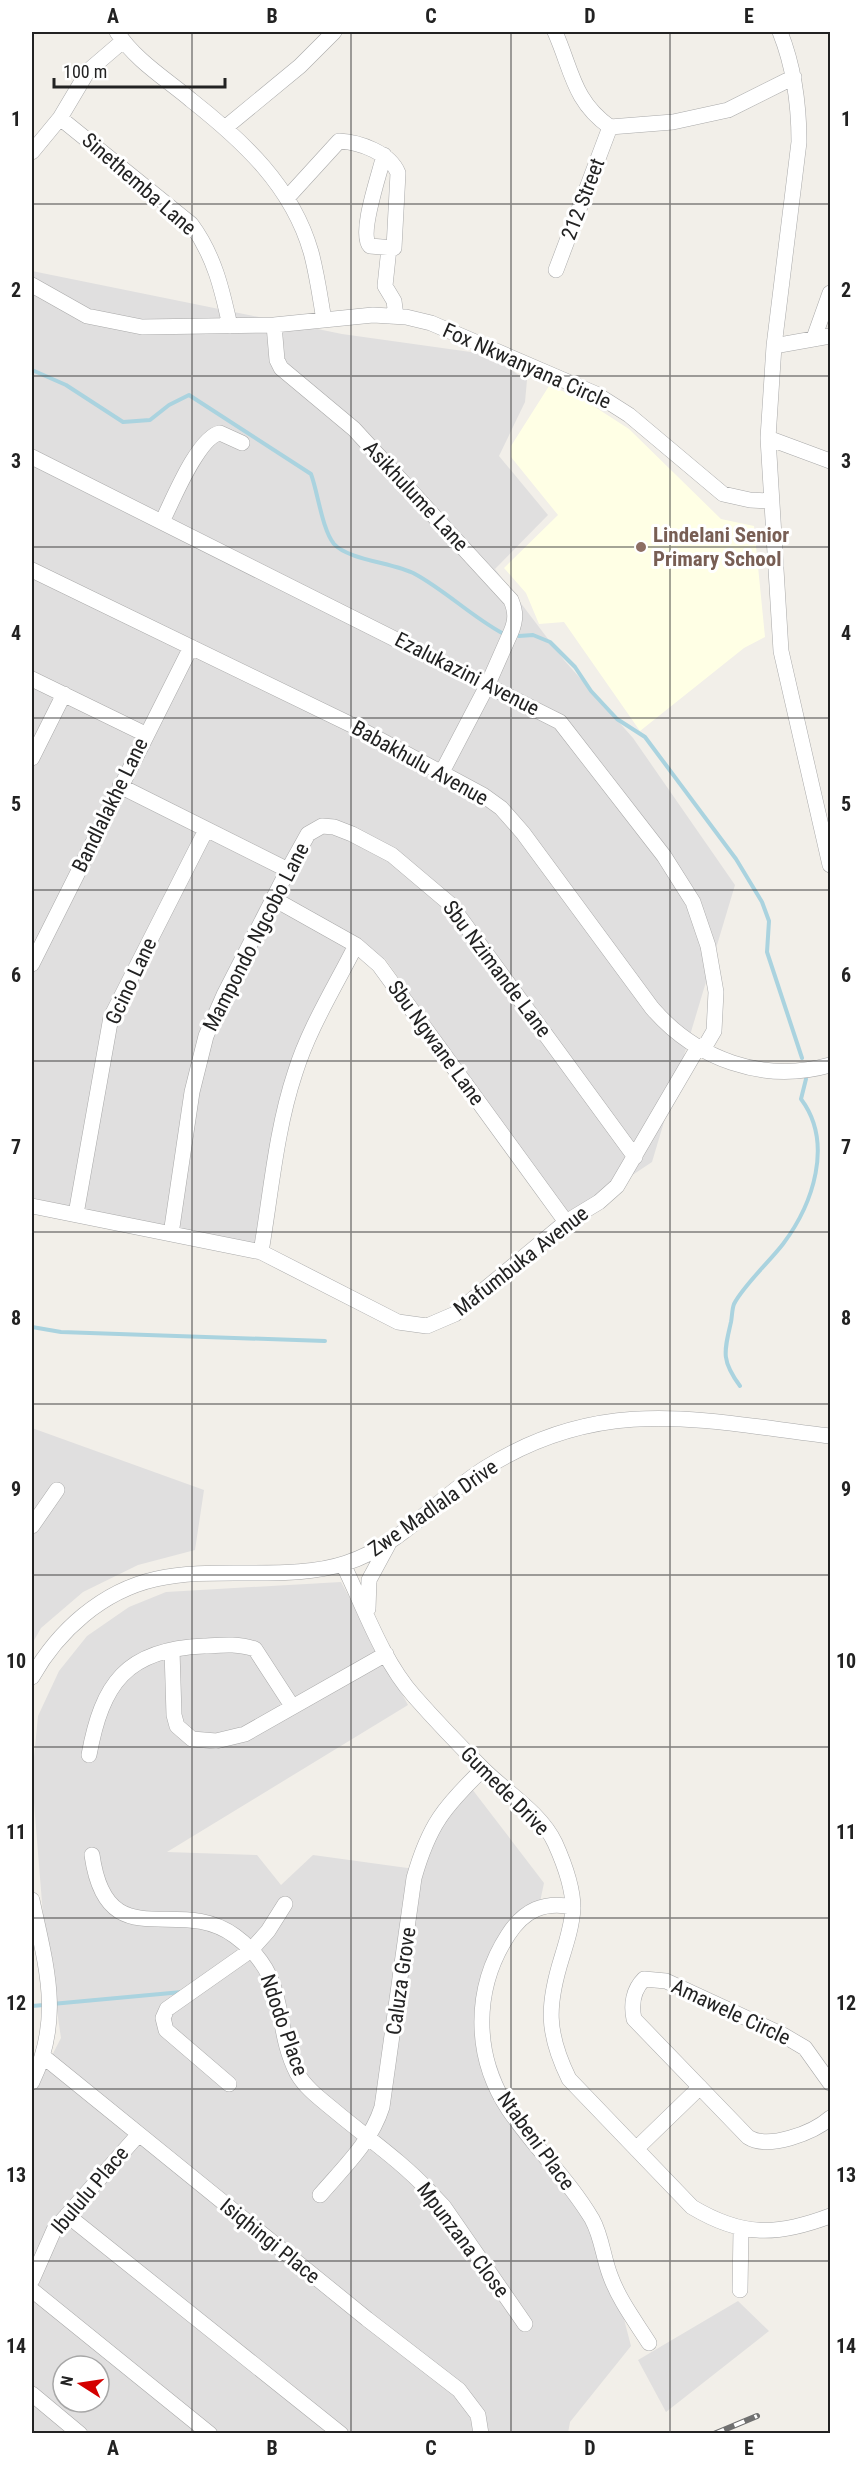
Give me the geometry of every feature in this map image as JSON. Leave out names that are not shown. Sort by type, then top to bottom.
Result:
[{"type":"street","points":[[226,127],[300,66],[334,32]]},
{"type":"street","points":[[555,32],[572,80],[583,101],[596,117],[610,128],[673,122],[728,110],[794,78]]},
{"type":"street","points":[[780,32],[794,78],[799,109],[799,142],[774,346],[768,438],[771,501],[781,651],[831,865]]},
{"type":"street","points":[[32,152],[60,118],[88,71],[120,36],[140,58],[226,127],[261,163],[287,198],[311,253],[324,320]]},
{"type":"street","name":"Sinethemba Lane","points":[[60,118],[191,224],[204,242],[213,263],[230,326]]},
{"type":"street","name":"212 Street","points":[[556,270],[610,128]]},
{"type":"street","points":[[287,198],[339,141],[384,155],[397,169],[399,180],[395,246],[389,248],[370,246],[366,240],[366,224],[384,155]]},
{"type":"street","points":[[389,248],[385,286],[394,301],[396,316]]},
{"type":"street","name":"Fox Nkwanyana Circle","points":[[32,285],[69,308],[120,325],[142,327],[274,325],[396,316],[431,323],[576,384],[629,415],[723,494],[750,500],[771,501]]},
{"type":"street","points":[[814,338],[831,292]]},
{"type":"street","name":"Asikhulume Lane","points":[[274,325],[277,360],[282,368],[354,429],[511,600],[514,623],[488,684],[442,772]]},
{"type":"street","points":[[774,346],[831,336]]},
{"type":"street","points":[[162,522],[200,449],[210,437],[220,433],[242,443]]},
{"type":"street","points":[[768,438],[831,461]]},
{"type":"street","name":"Ezalukazini Avenue","points":[[32,458],[560,722],[682,882],[693,902],[708,946],[716,992],[714,1031],[707,1043],[698,1049]]},
{"type":"street","name":"Babakhulu Avenue","points":[[32,570],[191,646],[442,772],[483,795],[512,819],[652,1008],[669,1028],[698,1049],[733,1064],[766,1071],[798,1071],[831,1065]]},
{"type":"street","name":"Bandlalakhe Lane","points":[[32,964],[191,646]]},
{"type":"street","points":[[32,679],[145,734]]},
{"type":"street","points":[[32,758],[64,694]]},
{"type":"street","points":[[120,786],[288,870]]},
{"type":"street","name":"Mampondo Ngcobo Lane","points":[[171,1233],[198,1062],[224,995],[288,870],[308,834],[322,826]]},
{"type":"street","name":"Sbu Nzimande Lane","points":[[322,826],[334,827],[352,834],[392,855],[450,904],[635,1157]]},
{"type":"street","name":"Gcino Lane","points":[[76,1214],[111,1017],[206,830]]},
{"type":"street","name":"Sbu Ngwane Lane","points":[[274,899],[356,945],[379,965],[566,1222]]},
{"type":"street","points":[[261,1252],[288,1096],[295,1071],[356,945]]},
{"type":"street","name":"Mafumbuka Avenue","points":[[32,1206],[261,1252],[398,1322],[427,1326],[454,1314],[566,1222],[609,1194],[635,1157],[698,1049]]},
{"type":"street","name":"Zwe Madlala Drive","points":[[32,1677],[46,1652],[73,1623],[98,1605],[154,1579],[187,1574],[298,1571],[343,1564],[389,1544],[487,1467],[560,1431],[615,1420],[666,1416],[831,1436]]},
{"type":"street","points":[[32,1526],[57,1490]]},
{"type":"street","points":[[368,1615],[369,1580],[389,1544]]},
{"type":"street","name":"Gumede Drive","points":[[343,1564],[386,1654],[412,1694],[483,1769],[545,1826],[568,1876],[573,1907],[570,1930],[552,1990],[551,2026],[556,2053],[569,2079],[693,2207],[714,2220],[741,2230],[774,2231],[799,2228],[831,2216]]},
{"type":"street","points":[[89,1755],[95,1720],[111,1688],[136,1663],[150,1655],[172,1650],[224,1645],[255,1649],[292,1706]]},
{"type":"street","points":[[172,1650],[174,1715],[177,1726],[192,1739],[216,1741],[232,1739],[386,1654]]},
{"type":"street","name":"Caluza Grove","points":[[321,2195],[377,2125],[386,2093],[414,1878],[423,1848],[432,1826],[448,1803],[483,1769]]},
{"type":"street","name":"Ndodo Place","points":[[92,1855],[99,1888],[111,1906],[120,1912],[145,1918],[207,1923],[230,1932],[251,1950],[270,1976],[297,2073],[312,2092],[368,2139]]},
{"type":"street","points":[[32,1900],[48,1976],[48,2029],[44,2057],[32,2082]]},
{"type":"street","points":[[229,2084],[166,2030],[163,2018],[167,2009],[251,1950],[268,1931],[285,1904]]},
{"type":"street","name":"Ntabeni Place","points":[[573,1907],[557,1904],[528,1911],[517,1921],[501,1944],[485,1982],[480,2022],[485,2054],[494,2082],[509,2110],[594,2222],[617,2293],[649,2343]]},
{"type":"street","name":"Amawele Circle","points":[[831,2083],[805,2048],[783,2035],[666,1981],[644,1979],[638,1985],[632,2009],[634,2019],[757,2142],[777,2142],[831,2118]]},
{"type":"street","name":"Isiqhingi Place","points":[[44,2057],[138,2135],[459,2390],[478,2415],[481,2433]]},
{"type":"street","points":[[636,2149],[700,2087]]},
{"type":"street","name":"Ibululu Place","points":[[32,2280],[47,2242],[67,2215],[138,2135]]},
{"type":"street","name":"Mpunzana Close","points":[[368,2139],[416,2177],[444,2207],[525,2324]]},
{"type":"street","points":[[67,2215],[341,2433]]},
{"type":"street","points":[[740,2290],[741,2230]]},
{"type":"street","points":[[32,2290],[210,2433]]},
{"type":"street","points":[[32,2394],[80,2433]]},
{"type":"shaded area","points":[[32,271],[342,334],[485,354],[527,380],[525,402],[499,456],[548,515],[495,569],[564,660],[633,738],[735,885],[652,1162],[568,1218],[386,960],[354,939],[284,1085],[257,1246],[32,1198]]},
{"type":"shaded area","name":"Lindelani Senior Primary School","points":[[549,386],[581,398],[629,429],[721,519],[754,526],[765,637],[744,648],[640,731],[564,622],[539,624],[526,593],[504,568],[558,515],[511,457],[511,446]]},
{"type":"shaded area","points":[[32,1428],[204,1490],[195,1550],[138,1565],[83,1592],[41,1628],[32,1644]]},
{"type":"shaded area","points":[[341,1582],[408,1705],[167,1852],[257,1855],[281,1885],[313,1855],[422,1870],[434,1837],[451,1809],[472,1789],[544,1883],[537,1916],[515,1934],[496,1970],[487,2004],[487,2033],[506,2091],[596,2211],[631,2346],[570,2422],[568,2433],[32,2433],[32,2094],[61,2038],[43,1915],[32,1778],[38,1716],[59,1671],[87,1636],[129,1607],[166,1592]]},
{"type":"shaded area","points":[[738,2301],[769,2331],[666,2412],[638,2360]]},
{"type":"waterway","points":[[32,370],[66,385],[123,422],[150,420],[169,405],[189,395],[311,474],[323,520],[334,544],[350,554],[415,574],[502,633]]},
{"type":"waterway","points":[[519,636],[533,635],[550,642],[575,667],[591,691],[617,719],[645,737],[736,859],[762,902],[769,921],[767,952],[802,1058]]},
{"type":"waterway","points":[[740,1386],[730,1369],[726,1356],[734,1304],[794,1228],[811,1192],[816,1173],[818,1154],[816,1135],[811,1116],[801,1099],[806,1079]]},
{"type":"waterway","points":[[32,1327],[61,1332],[325,1341]]},
{"type":"waterway","points":[[52,2004],[182,1992]]},
{"type":"waterway","points":[[32,2006],[44,2005]]},
{"type":"railway","points":[[714,2434],[757,2416]]},
{"type":"place","name":"Lindelani Senior Primary School","points":[[641,547]]}]
